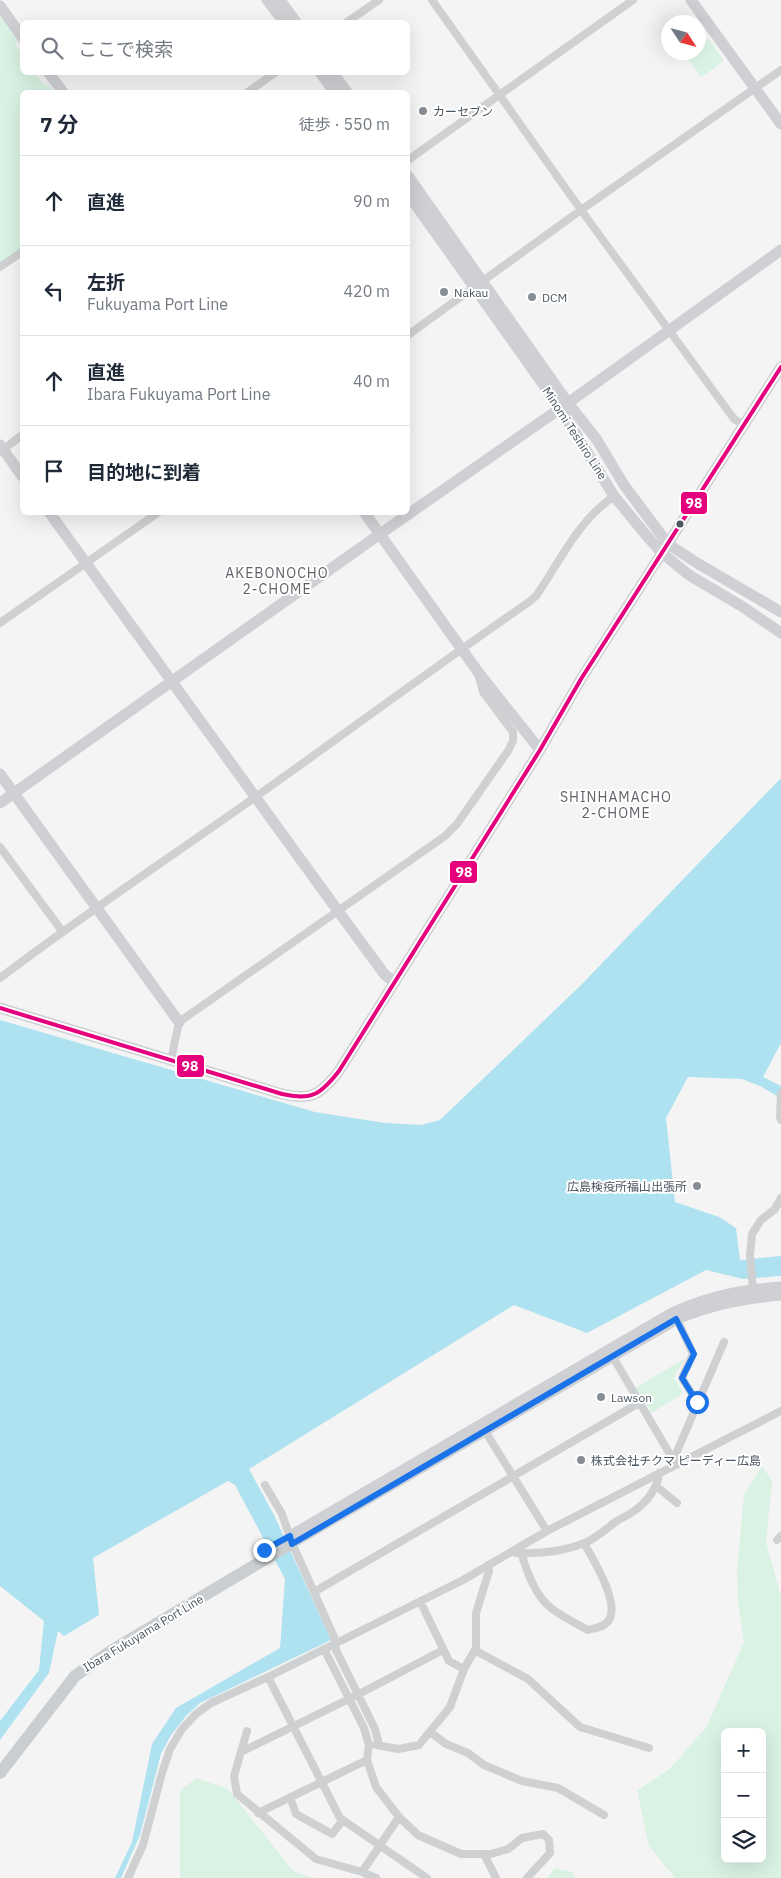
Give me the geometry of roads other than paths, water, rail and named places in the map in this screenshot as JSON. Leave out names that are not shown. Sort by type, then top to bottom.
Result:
[{"type":"main road","points":[[268,0],[283,20]]},
{"type":"main road","points":[[280,0],[295,20]]},
{"type":"main road","points":[[691,0],[781,124]]},
{"type":"main road","points":[[0,4],[20,34]]},
{"type":"main road","points":[[50,75],[62,90]]},
{"type":"main road","points":[[322,75],[333,90]]},
{"type":"main road","points":[[334,75],[346,90]]},
{"type":"main road","name":"Minomi Teshiro Line","points":[[410,179],[478,284],[564,406],[614,496],[689,575],[743,607],[781,633]]},
{"type":"main road","name":"Minomi Teshiro Line","points":[[410,197],[478,284]]},
{"type":"main road","points":[[410,513],[564,406],[781,250]]},
{"type":"main road","points":[[0,1008],[282,1094],[302,1097],[314,1095],[328,1086],[540,750],[581,679],[781,367]]},
{"type":"main road","name":"Minomi Teshiro Line","points":[[564,406],[597,440],[665,549],[781,612]]},
{"type":"main road","points":[[1,449],[20,473]]},
{"type":"main road","points":[[51,515],[254,798],[385,975],[395,982]]},
{"type":"main road","points":[[366,515],[478,672],[540,750]]},
{"type":"main road","points":[[0,803],[407,515]]},
{"type":"main road","points":[[0,774],[179,1022]]},
{"type":"main road","points":[[290,1540],[672,1313],[713,1296],[753,1286],[781,1287]]},
{"type":"main road","points":[[290,1540],[613,1357],[676,1319],[736,1300],[781,1295]]},
{"type":"main road","name":"Ibara Fukuyama Port Line","points":[[0,1758],[59,1680],[84,1658],[290,1540]]},
{"type":"main road","name":"Ibara Fukuyama Port Line","points":[[0,1773],[75,1676],[111,1651],[266,1554]]},
{"type":"street","points":[[0,4],[4,0]]},
{"type":"street","points":[[350,20],[379,0]]},
{"type":"street","points":[[432,0],[581,210],[734,419],[744,425]]},
{"type":"street","points":[[410,159],[633,0]]},
{"type":"street","points":[[410,334],[581,210],[781,70]]},
{"type":"street","points":[[251,90],[272,75]]},
{"type":"street","points":[[0,267],[20,253]]},
{"type":"street","points":[[1,449],[20,436]]},
{"type":"street","points":[[0,978],[97,907],[254,798],[536,596],[585,522],[598,507],[614,496]]},
{"type":"street","points":[[0,623],[155,515]]},
{"type":"street","points":[[171,1060],[179,1022],[452,830],[513,741],[513,732],[483,692],[478,672]]},
{"type":"street","points":[[0,847],[62,932]]},
{"type":"street","points":[[781,1092],[781,1120]]},
{"type":"street","points":[[753,1286],[750,1255],[752,1234],[761,1220],[775,1209],[781,1198]]},
{"type":"street","points":[[676,1319],[694,1354],[682,1378],[697,1402]]},
{"type":"street","points":[[675,1464],[675,1456],[724,1342]]},
{"type":"street","points":[[613,1357],[675,1464]]},
{"type":"street","points":[[314,1592],[639,1403]]},
{"type":"street","points":[[128,1878],[143,1846],[162,1772],[170,1750],[182,1729],[196,1714],[211,1703],[268,1677],[463,1580],[546,1531],[781,1411]]},
{"type":"street","points":[[485,1430],[546,1531]]},
{"type":"street","points":[[510,1552],[552,1551],[584,1543],[635,1511],[656,1486],[659,1473]]},
{"type":"street","points":[[264,1485],[282,1514],[290,1540],[334,1637],[336,1650],[375,1729],[378,1745]]},
{"type":"street","points":[[656,1486],[677,1503]]},
{"type":"street","points":[[521,1553],[529,1576],[550,1608],[588,1630],[601,1627],[609,1620],[612,1606],[607,1589],[584,1543]]},
{"type":"street","points":[[369,1745],[398,1749],[419,1745],[450,1707],[464,1669],[476,1648],[476,1613],[489,1571],[488,1565]]},
{"type":"street","points":[[420,1601],[442,1650],[449,1661],[464,1669]]},
{"type":"street","points":[[476,1648],[478,1652],[528,1679],[580,1727],[649,1748]]},
{"type":"street","points":[[324,1649],[364,1728],[369,1745],[367,1760],[376,1787],[399,1817],[418,1834],[461,1854],[484,1854],[508,1849],[522,1838],[543,1834],[549,1840],[550,1853],[527,1878]]},
{"type":"street","points":[[241,1752],[442,1650]]},
{"type":"street","points":[[268,1677],[340,1818],[427,1878]]},
{"type":"street","points":[[247,1731],[234,1776],[236,1794],[316,1859],[376,1878]]},
{"type":"street","points":[[430,1732],[446,1744],[468,1752],[484,1765],[522,1780],[558,1788],[604,1815]]},
{"type":"street","points":[[258,1813],[367,1760]]},
{"type":"street","points":[[290,1797],[296,1814],[332,1834],[343,1820]]},
{"type":"street","points":[[362,1872],[399,1817]]},
{"type":"street","points":[[484,1854],[492,1877]]},
{"type":"water","points":[[781,778],[781,1043],[763,1077],[781,1086],[781,1098],[760,1086],[742,1079],[688,1077],[666,1118],[675,1202],[719,1217],[736,1228],[740,1260],[781,1256],[781,1276],[743,1279],[706,1270],[587,1333],[514,1305],[249,1469],[274,1515],[331,1640],[200,1703],[186,1716],[171,1735],[161,1754],[140,1835],[121,1878],[115,1878],[132,1842],[152,1744],[176,1708],[280,1648],[285,1579],[235,1485],[228,1481],[93,1558],[99,1615],[64,1636],[58,1631],[49,1673],[0,1740],[0,1721],[39,1670],[44,1621],[0,1586],[0,1020],[315,1112],[385,1123],[421,1125],[440,1120],[580,986]]},
{"type":"place","name":"カーセブン","points":[[423,111]]},
{"type":"place","name":"Nakau","points":[[444,292]]},
{"type":"place","name":"DCM","points":[[532,297]]},
{"type":"place","name":"広島検疫所福山出張所","points":[[697,1186]]},
{"type":"place","name":"Lawson","points":[[601,1397]]},
{"type":"place","name":"株式会社チクマ ピーディー広島","points":[[581,1460]]},
{"type":"district","name":"AKEBONOCHO 2-CHOME","points":[[277,582]]},
{"type":"district","name":"SHINHAMACHO 2-CHOME","points":[[616,806]]}]
